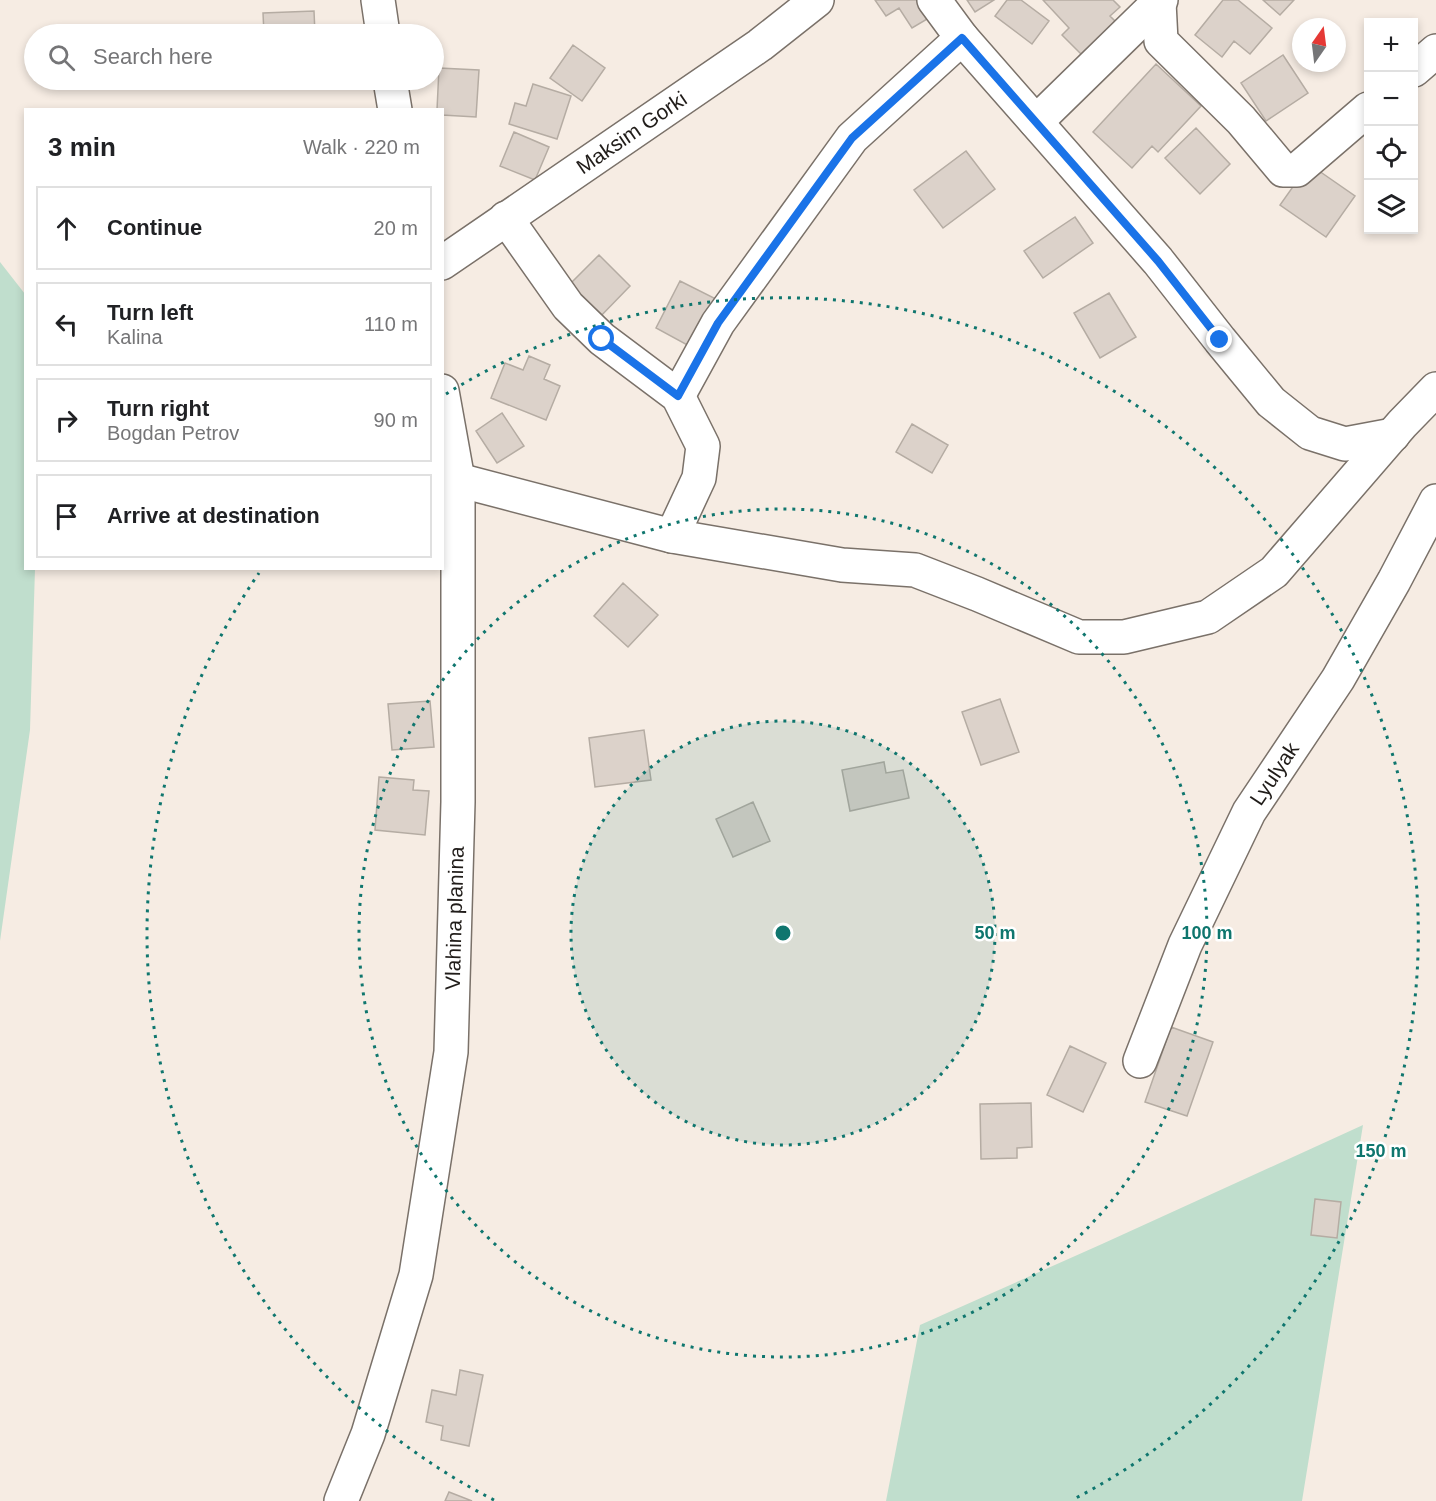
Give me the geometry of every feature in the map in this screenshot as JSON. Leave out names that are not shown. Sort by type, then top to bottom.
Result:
[{"type":"street","points":[[378,0],[382,24]]},
{"type":"street","name":"Maksim Gorki","points":[[444,261],[760,45],[817,0]]},
{"type":"street","points":[[934,0],[962,38],[1158,261],[1271,402],[1310,433],[1345,444],[1393,435]]},
{"type":"street","points":[[1036,122],[1159,1]]},
{"type":"street","points":[[1159,1],[1161,41],[1241,120],[1283,170],[1297,170],[1364,112]]},
{"type":"street","points":[[678,396],[718,323],[852,138],[962,38]]},
{"type":"street","points":[[1418,66],[1436,51]]},
{"type":"street","points":[[392,90],[395,108]]},
{"type":"street","points":[[506,218],[568,306],[602,339],[678,396],[703,446],[699,478],[672,536]]},
{"type":"street","points":[[459,480],[672,536],[842,565],[915,570],[1079,637],[1124,637],[1208,616],[1274,572],[1436,389]]},
{"type":"street","name":"Vlahina planina","points":[[341,1501],[368,1434],[416,1275],[452,1052],[458,802],[459,480],[444,401]]},
{"type":"street","name":"Lyulyak","points":[[1140,1061],[1185,945],[1249,812],[1338,679],[1436,501]]},
{"type":"green space","points":[[0,262],[24,293],[24,570],[35,570],[30,730],[0,941]]},
{"type":"green space","points":[[1363,1125],[1302,1501],[886,1501],[920,1325]]},
{"type":"building","points":[[875,0],[925,0],[934,15],[912,28],[899,8],[886,16]]},
{"type":"building","points":[[967,0],[994,0],[975,12]]},
{"type":"building","points":[[1007,0],[1021,0],[1049,21],[1032,44],[995,16]]},
{"type":"building","points":[[1043,0],[1113,0],[1120,7],[1110,16],[1118,24],[1084,57],[1062,35],[1069,28]]},
{"type":"building","points":[[1223,0],[1238,0],[1272,28],[1250,54],[1234,41],[1222,57],[1195,35]]},
{"type":"building","points":[[1263,0],[1294,0],[1280,15]]},
{"type":"building","points":[[314,11],[315,24],[264,24],[263,13]]},
{"type":"building","points":[[573,45],[605,68],[582,101],[550,78]]},
{"type":"building","points":[[1283,55],[1292,72],[1308,93],[1266,121],[1241,83]]},
{"type":"building","points":[[1156,64],[1201,106],[1158,152],[1152,146],[1132,168],[1093,132]]},
{"type":"building","points":[[444,68],[479,70],[476,117],[444,115],[444,108],[437,108],[438,90],[444,90]]},
{"type":"building","points":[[533,84],[571,96],[557,139],[509,124],[515,103],[526,106]]},
{"type":"building","points":[[1196,128],[1230,164],[1200,194],[1165,158]]},
{"type":"building","points":[[514,132],[549,147],[535,180],[500,166]]},
{"type":"building","points":[[966,151],[995,189],[943,228],[914,190]]},
{"type":"building","points":[[1309,164],[1355,196],[1326,237],[1280,205]]},
{"type":"building","points":[[1075,217],[1093,243],[1043,278],[1024,251]]},
{"type":"building","points":[[599,255],[630,286],[597,320],[565,289]]},
{"type":"building","points":[[680,281],[716,299],[691,347],[656,328]]},
{"type":"building","points":[[1109,293],[1136,337],[1100,358],[1074,313]]},
{"type":"building","points":[[529,356],[550,365],[544,379],[560,386],[546,420],[491,398],[505,363],[523,370]]},
{"type":"building","points":[[502,413],[524,446],[497,463],[476,431]]},
{"type":"building","points":[[912,424],[948,445],[932,473],[896,452]]},
{"type":"building","points":[[623,583],[658,615],[628,647],[594,616]]},
{"type":"building","points":[[1000,699],[1019,752],[981,765],[962,712]]},
{"type":"building","points":[[430,701],[434,747],[392,750],[388,704]]},
{"type":"building","points":[[644,730],[651,780],[595,787],[589,738]]},
{"type":"building","points":[[884,762],[886,773],[903,770],[909,798],[850,811],[842,770]]},
{"type":"building","points":[[379,777],[414,780],[413,790],[429,791],[425,835],[375,830]]},
{"type":"building","points":[[753,802],[770,841],[733,857],[716,819]]},
{"type":"building","points":[[1171,1027],[1213,1042],[1187,1116],[1145,1102]]},
{"type":"building","points":[[1070,1046],[1106,1063],[1083,1112],[1047,1095]]},
{"type":"building","points":[[1031,1103],[1032,1147],[1017,1148],[1017,1158],[981,1159],[980,1104]]},
{"type":"building","points":[[1315,1199],[1341,1202],[1337,1238],[1311,1235]]},
{"type":"building","points":[[460,1370],[483,1375],[469,1446],[441,1440],[443,1426],[426,1422],[432,1390],[456,1395]]},
{"type":"building","points":[[449,1492],[472,1501],[445,1501]]},
{"type":"route","points":[[602,339],[678,396],[718,323],[852,138],[962,38],[1158,261],[1220,340]]}]
